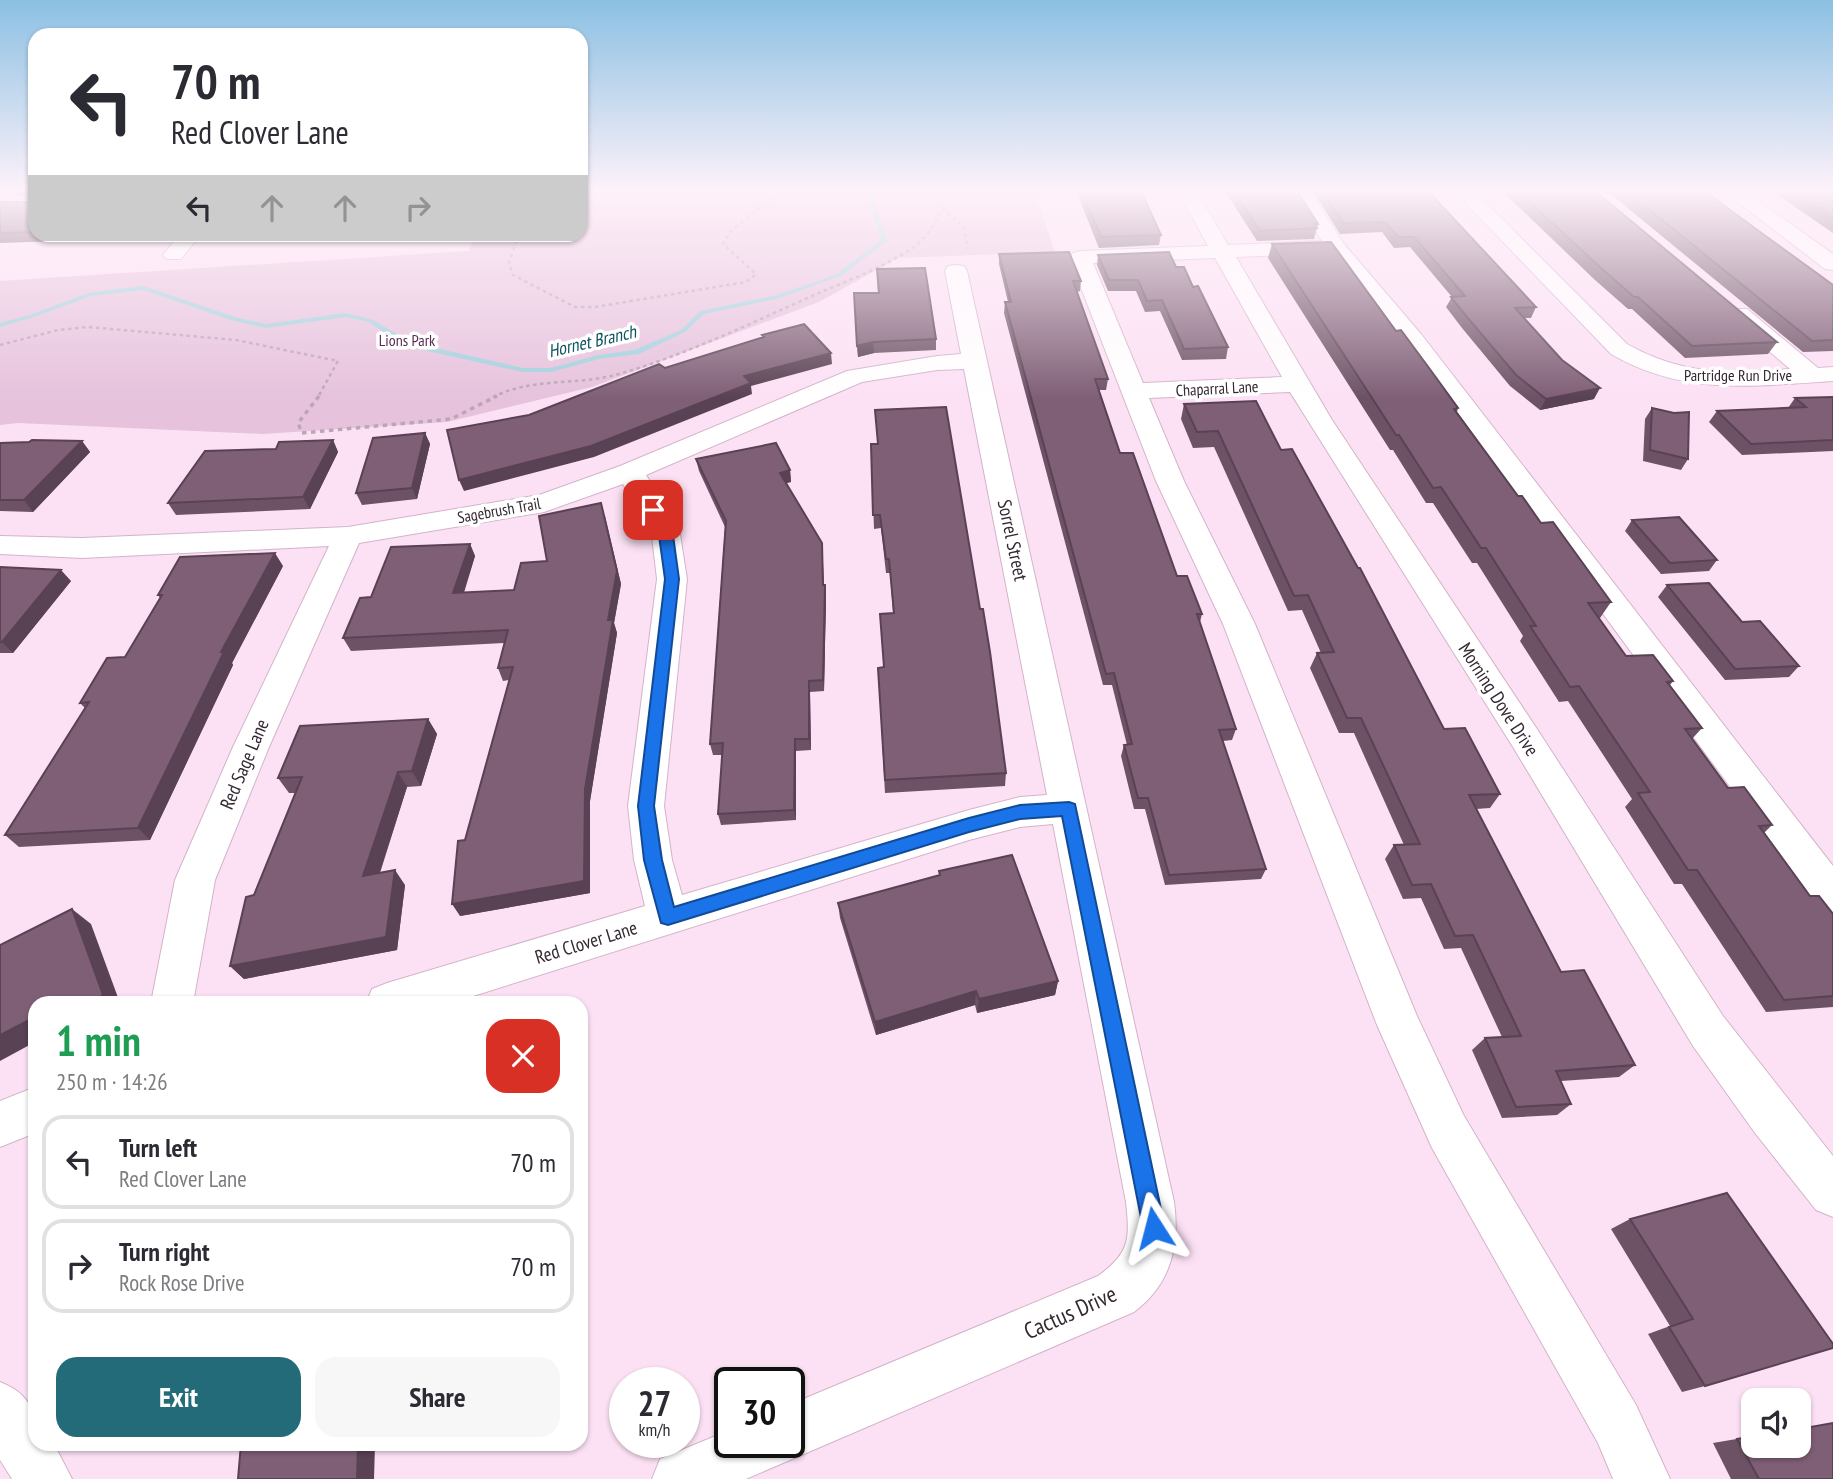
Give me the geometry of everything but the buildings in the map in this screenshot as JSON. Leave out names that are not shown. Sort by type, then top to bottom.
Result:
[{"type":"street","points":[[1081,260],[1170,481],[1261,677],[1399,1025],[1448,1132],[1617,1424],[1642,1479]]},
{"type":"street","name":"Morning Dove Drive","points":[[1227,260],[1298,384],[1525,738],[1708,1031],[1771,1117],[1833,1193]]},
{"type":"street","points":[[1347,260],[1420,349],[1833,896]]},
{"type":"street","name":"Partridge Run Drive","points":[[1532,260],[1619,348],[1637,361],[1681,377],[1707,379],[1822,374]]},
{"type":"street","name":"Sorrel Street","points":[[957,273],[1069,808]]},
{"type":"street","points":[[1727,304],[1822,374]]},
{"type":"street","name":"Sagebrush Trail","points":[[0,545],[82,548],[348,536],[544,503],[631,472],[856,376],[937,363],[975,361]]},
{"type":"street","name":"Chaparral Lane","points":[[1136,391],[1298,384]]},
{"type":"street","points":[[631,472],[665,528],[670,551],[672,579],[646,806],[653,860],[668,917]]},
{"type":"street","name":"Red Sage Lane","points":[[173,996],[195,880],[251,747],[348,536]]},
{"type":"street","name":"Red Clover Lane","points":[[410,996],[969,825],[1020,812],[1069,808]]},
{"type":"street","name":"Cactus Drive","points":[[805,1426],[1116,1294],[1131,1284],[1147,1261],[1154,1228],[1150,1202],[1069,808]]},
{"type":"street","points":[[0,1124],[28,1113]]},
{"type":"street","points":[[0,1409],[44,1479]]},
{"type":"street","points":[[680,1479],[729,1458]]},
{"type":"path","points":[[510,260],[513,275],[575,307],[595,307],[746,282],[755,274],[740,260]]},
{"type":"path","points":[[0,345],[58,330],[88,327],[236,340],[338,361],[323,391],[298,423],[302,433],[451,419],[506,391],[525,385],[595,379],[619,374],[741,328],[886,260]]},
{"type":"path","points":[[957,273],[965,272],[966,260]]},
{"type":"green space","name":"Lions Park","points":[[327,260],[894,260],[819,302],[592,387],[447,422],[263,434],[18,423],[0,425],[0,281]]},
{"type":"waterway","name":"Hornet Branch","points":[[0,325],[90,294],[143,288],[233,319],[266,326],[346,315],[371,321],[408,344],[523,370],[551,370],[598,357],[636,352],[683,331],[702,312],[774,298],[839,275],[859,260]]},
{"type":"route","points":[[653,510],[665,528],[672,579],[646,806],[653,860],[668,917],[969,825],[1020,812],[1069,808],[1154,1228]]}]
